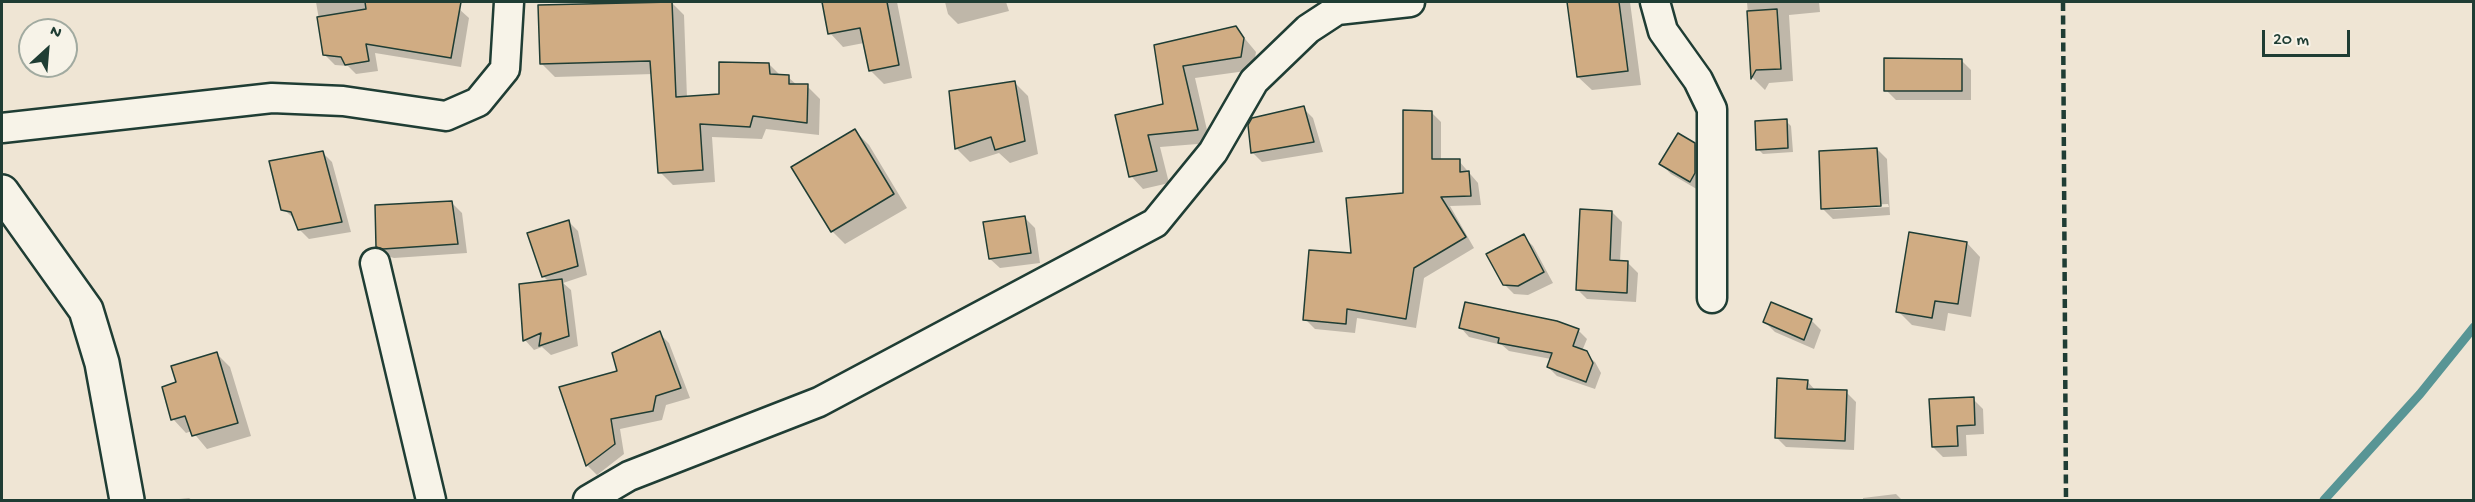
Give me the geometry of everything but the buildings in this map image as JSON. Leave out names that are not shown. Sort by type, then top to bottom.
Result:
[{"type":"street","points":[[2,128],[272,98],[343,101],[446,116],[478,102],[505,69],[509,2]]},
{"type":"street","points":[[588,501],[629,476],[819,402],[1155,223],[1213,152],[1254,81],[1308,29],[1337,10],[1410,2]]},
{"type":"street","points":[[1655,2],[1663,31],[1698,80],[1712,110],[1712,298]]},
{"type":"street","points":[[2,192],[86,310],[102,363],[127,501]]},
{"type":"street","points":[[375,262],[431,501]]},
{"type":"waterway","points":[[2324,500],[2420,394],[2474,327]]},
{"type":"railway","points":[[2063,2],[2066,500]]}]
